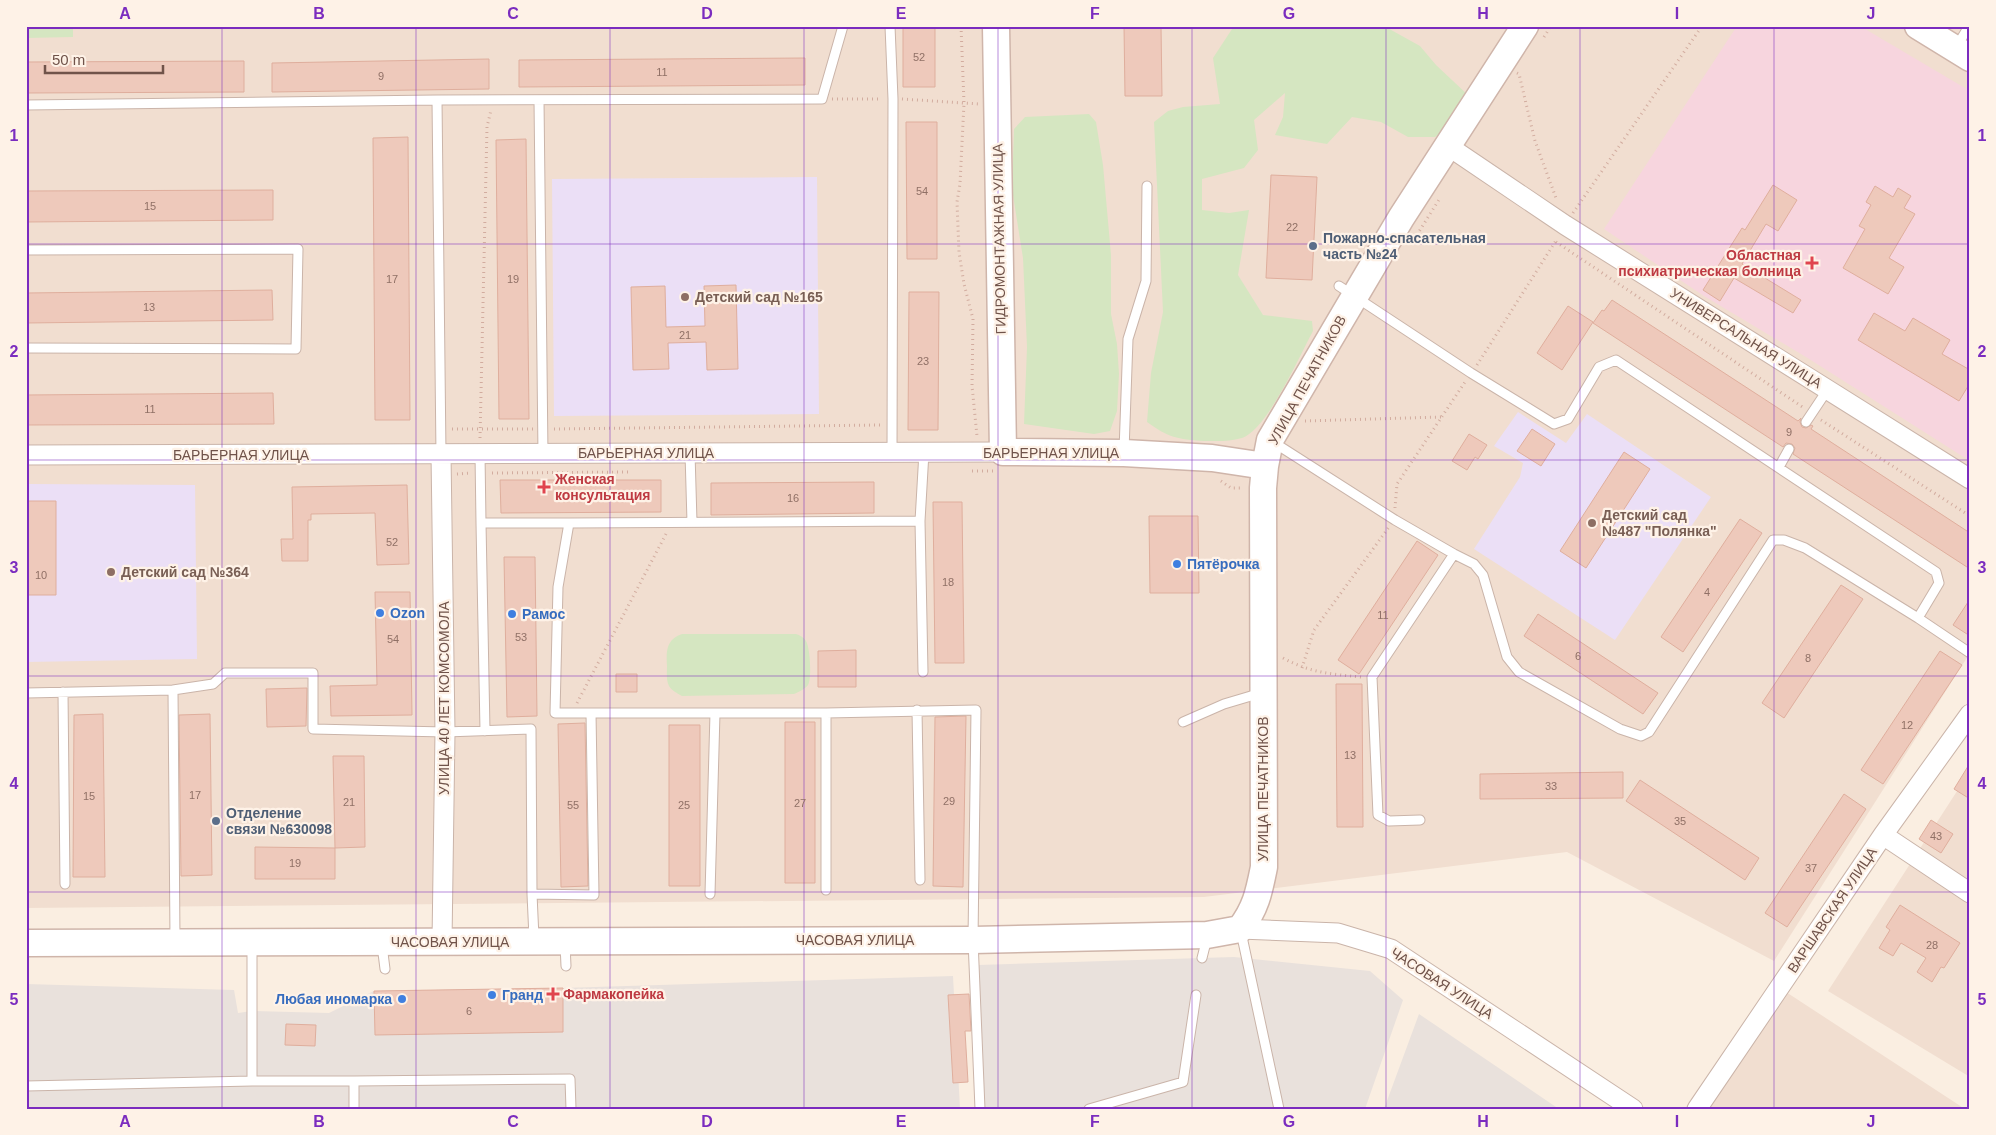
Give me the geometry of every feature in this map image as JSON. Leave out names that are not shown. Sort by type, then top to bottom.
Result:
[{"type":"main road","name":"ГИДРОМОНТАЖНАЯ УЛИЦА","points":[[994,459],[998,105],[996,26]]},
{"type":"main road","name":"УЛИЦА ПЕЧАТНИКОВ","points":[[1240,929],[1252,914],[1264,867],[1264,477],[1270,440],[1347,290],[1397,216],[1448,146],[1525,26]]},
{"type":"main road","points":[[1918,26],[1962,54]]},
{"type":"main road","name":"БАРЬЕРНАЯ УЛИЦА","points":[[994,459],[1124,453],[1212,458],[1264,477]]},
{"type":"main road","name":"ЧАСОВАЯ УЛИЦА","points":[[26,943],[534,941],[566,954],[973,940],[1205,946],[1240,929]]},
{"type":"street","name":"УНИВЕРСАЛЬНАЯ УЛИЦА","points":[[1448,146],[1566,225],[1970,480]]},
{"type":"street","name":"БАРЬЕРНАЯ УЛИЦА","points":[[26,455],[924,452],[994,459]]},
{"type":"street","name":"УЛИЦА 40 ЛЕТ КОМСОМОЛА","points":[[441,454],[445,732],[442,942]]},
{"type":"street","name":"ВАРШАВСКАЯ УЛИЦА","points":[[1697,1109],[1883,835],[1970,714]]},
{"type":"street","points":[[1883,835],[1970,893]]},
{"type":"street","name":"ЧАСОВАЯ УЛИЦА","points":[[1240,929],[1338,933],[1392,948],[1633,1109]]},
{"type":"lane","points":[[26,105],[437,100],[822,99],[843,26]]},
{"type":"lane","points":[[890,26],[893,99],[892,452]]},
{"type":"lane","points":[[1962,54],[1970,26]]},
{"type":"lane","points":[[437,100],[441,454]]},
{"type":"lane","points":[[539,100],[543,454]]},
{"type":"lane","points":[[1124,453],[1128,340],[1146,281],[1147,186]]},
{"type":"lane","points":[[26,250],[298,249],[296,349],[26,348]]},
{"type":"lane","points":[[1347,290],[1471,373],[1554,424],[1568,419],[1599,367],[1616,360],[1936,572],[1939,584],[1918,618]]},
{"type":"lane","points":[[1806,422],[1828,389]]},
{"type":"lane","points":[[1270,440],[1286,448],[1394,520],[1474,564],[1483,575],[1507,657],[1519,672],[1620,729],[1641,736],[1649,732],[1773,540],[1784,540],[1805,548],[1918,618],[1970,654]]},
{"type":"lane","points":[[1779,468],[1789,449]]},
{"type":"lane","points":[[923,672],[920,521],[924,452]]},
{"type":"lane","points":[[690,453],[692,522]]},
{"type":"lane","points":[[480,454],[485,731]]},
{"type":"lane","points":[[481,523],[920,521]]},
{"type":"lane","points":[[569,522],[558,587],[555,713],[715,714],[976,710],[973,940],[980,1109]]},
{"type":"lane","points":[[1420,820],[1389,821],[1378,815],[1372,677],[1454,554]]},
{"type":"lane","points":[[26,693],[172,690],[213,684],[225,673],[313,673],[313,729],[445,732],[531,729],[534,941]]},
{"type":"lane","points":[[172,690],[175,942]]},
{"type":"lane","points":[[63,692],[65,884]]},
{"type":"lane","points":[[1183,722],[1224,704],[1264,692]]},
{"type":"lane","points":[[917,710],[920,880]]},
{"type":"lane","points":[[532,894],[594,895],[591,713]]},
{"type":"lane","points":[[826,713],[826,890]]},
{"type":"lane","points":[[710,894],[715,714]]},
{"type":"lane","points":[[1240,929],[1279,1109]]},
{"type":"lane","points":[[252,942],[252,1081]]},
{"type":"lane","points":[[382,942],[385,969]]},
{"type":"lane","points":[[1089,1109],[1184,1082],[1196,995]]},
{"type":"lane","points":[[26,1086],[252,1081],[570,1079],[571,1109]]},
{"type":"lane","points":[[354,1081],[354,1109]]},
{"type":"path","points":[[961,26],[964,103],[958,212],[959,252],[964,284],[973,319],[972,386],[994,459],[962,470]]},
{"type":"path","points":[[1302,668],[1314,630],[1394,520],[1397,484],[1566,225],[1702,26]]},
{"type":"path","points":[[1502,64],[1519,74],[1535,141],[1566,225]]},
{"type":"path","points":[[822,99],[893,99],[998,105]]},
{"type":"path","points":[[480,454],[487,127]]},
{"type":"path","points":[[1556,242],[1812,414],[1970,516]]},
{"type":"path","points":[[1298,421],[1442,417]]},
{"type":"path","points":[[441,429],[892,424]]},
{"type":"path","points":[[442,474],[640,472]]},
{"type":"path","points":[[1216,478],[1231,488],[1264,477]]},
{"type":"path","points":[[572,713],[672,522]]},
{"type":"path","points":[[1280,657],[1302,668],[1324,673],[1372,677]]},
{"type":"shaded area","points":[[26,26],[1970,26],[1970,653],[1774,961],[1567,852],[1204,897],[26,908]]},
{"type":"shaded area","name":"Областная психиатрическая болница","points":[[1737,26],[1860,26],[1970,91],[1970,461],[1806,357],[1704,296],[1604,229]]},
{"type":"shaded area","name":"Детский сад №165","points":[[817,177],[819,414],[554,416],[552,179]]},
{"type":"shaded area","name":"Детский сад №487 \"Полянка\"","points":[[1518,412],[1566,443],[1587,414],[1711,497],[1615,640],[1474,549],[1520,477],[1523,463],[1494,446]]},
{"type":"shaded area","name":"Детский сад №364","points":[[26,484],[195,485],[197,659],[26,662]]},
{"type":"shaded area","points":[[1970,771],[1970,1077],[1828,991]]},
{"type":"shaded area","points":[[1234,957],[1370,971],[1403,1000],[1365,1109],[982,1109],[978,965]]},
{"type":"shaded area","points":[[953,976],[960,1109],[26,1109],[26,984],[234,990],[238,1013],[252,1011],[329,1013],[374,991],[563,988]]},
{"type":"shaded area","points":[[1786,992],[1965,1109],[1706,1109]]},
{"type":"shaded area","points":[[1419,1014],[1559,1109],[1384,1109]]},
{"type":"green space","points":[[26,26],[73,26],[73,37],[26,38]]},
{"type":"green space","points":[[1234,26],[1384,26],[1420,46],[1436,65],[1469,96],[1461,117],[1435,137],[1408,137],[1381,122],[1352,117],[1327,144],[1275,135],[1283,117],[1285,93],[1254,120],[1258,150],[1244,168],[1202,179],[1202,210],[1229,213],[1249,210],[1238,275],[1263,315],[1312,321],[1313,331],[1282,391],[1262,421],[1252,432],[1242,438],[1232,440],[1204,441],[1168,435],[1147,422],[1151,373],[1163,312],[1154,122],[1168,111],[1183,107],[1220,104],[1213,58]]},
{"type":"green space","points":[[1089,114],[1096,122],[1103,165],[1111,255],[1111,314],[1117,344],[1119,374],[1117,411],[1110,431],[1094,434],[1024,424],[1027,347],[1023,258],[1012,189],[1014,129],[1025,117]]},
{"type":"green space","points":[[682,634],[799,635],[806,641],[809,649],[810,670],[808,685],[794,694],[682,696],[675,692],[668,684],[667,656],[670,643]]},
{"type":"building","points":[[903,26],[935,26],[935,87],[903,87]]},
{"type":"building","points":[[1124,26],[1161,26],[1162,96],[1125,96]]},
{"type":"building","points":[[805,58],[805,85],[519,87],[519,60]]},
{"type":"building","points":[[489,59],[489,89],[272,92],[272,63]]},
{"type":"building","points":[[244,61],[244,92],[26,93],[26,62]]},
{"type":"building","points":[[906,122],[937,122],[937,259],[907,259]]},
{"type":"building","points":[[408,137],[410,420],[375,420],[373,138]]},
{"type":"building","points":[[526,139],[529,419],[499,419],[496,140]]},
{"type":"building","points":[[1271,175],[1317,177],[1312,280],[1266,278]]},
{"type":"building","points":[[1773,185],[1797,200],[1778,231],[1766,224],[1742,264],[1801,300],[1793,313],[1734,278],[1720,301],[1703,290],[1742,228],[1745,230]]},
{"type":"building","points":[[1875,186],[1893,197],[1898,188],[1911,196],[1904,208],[1915,214],[1889,258],[1904,267],[1888,294],[1843,268],[1865,229],[1859,226],[1871,205],[1866,202]]},
{"type":"building","points":[[273,190],[273,220],[26,222],[26,191]]},
{"type":"building","points":[[736,285],[738,369],[707,370],[706,342],[668,343],[669,369],[633,370],[631,287],[665,286],[666,327],[705,326],[704,286]]},
{"type":"building","points":[[272,290],[273,320],[26,323],[26,293]]},
{"type":"building","points":[[909,292],[939,292],[938,430],[908,430]]},
{"type":"building","points":[[1612,300],[1798,421],[1801,418],[1802,427],[1813,426],[1811,429],[1970,533],[1970,569],[1793,454],[1795,448],[1792,444],[1786,443],[1783,447],[1593,323]]},
{"type":"building","points":[[1568,306],[1593,322],[1562,370],[1537,353]]},
{"type":"building","points":[[1874,313],[1905,331],[1913,318],[1950,340],[1942,354],[1970,370],[1970,383],[1959,401],[1858,340]]},
{"type":"building","points":[[273,393],[274,424],[26,425],[26,395]]},
{"type":"building","points":[[1532,429],[1555,444],[1541,466],[1517,451]]},
{"type":"building","points":[[1469,434],[1487,445],[1478,459],[1475,457],[1467,470],[1452,461]]},
{"type":"building","points":[[1624,452],[1650,469],[1586,568],[1560,551]]},
{"type":"building","points":[[500,480],[661,480],[661,512],[501,513]]},
{"type":"building","points":[[874,482],[874,513],[711,515],[711,483]]},
{"type":"building","points":[[407,485],[409,564],[377,565],[375,513],[311,514],[311,520],[308,520],[308,561],[282,561],[281,539],[293,539],[292,487]]},
{"type":"building","points":[[26,501],[56,501],[56,595],[26,595]]},
{"type":"building","points":[[933,502],[962,502],[964,663],[935,663]]},
{"type":"building","points":[[1149,516],[1198,516],[1199,593],[1150,593]]},
{"type":"building","points":[[1740,519],[1762,533],[1683,652],[1661,637]]},
{"type":"building","points":[[1417,541],[1438,555],[1359,674],[1338,660]]},
{"type":"building","points":[[504,557],[535,557],[537,716],[507,717]]},
{"type":"building","points":[[1841,585],[1863,599],[1784,718],[1762,703]]},
{"type":"building","points":[[375,592],[410,592],[412,715],[331,716],[330,686],[377,685]]},
{"type":"building","points":[[1970,599],[1970,636],[1953,625]]},
{"type":"building","points":[[1538,614],[1658,693],[1643,714],[1524,636]]},
{"type":"building","points":[[856,650],[856,687],[818,687],[818,651]]},
{"type":"building","points":[[1940,651],[1962,665],[1883,784],[1861,770]]},
{"type":"building","points":[[616,674],[637,674],[637,692],[616,692]]},
{"type":"building","points":[[1336,684],[1362,684],[1363,827],[1337,827]]},
{"type":"building","points":[[307,688],[306,726],[267,727],[266,689]]},
{"type":"building","points":[[103,714],[105,877],[73,877],[74,715]]},
{"type":"building","points":[[210,714],[212,875],[181,876],[179,715]]},
{"type":"building","points":[[966,716],[963,887],[933,886],[935,717]]},
{"type":"building","points":[[785,722],[815,722],[815,883],[785,883]]},
{"type":"building","points":[[585,723],[588,886],[561,887],[558,724]]},
{"type":"building","points":[[669,725],[700,725],[700,886],[669,886]]},
{"type":"building","points":[[333,756],[364,756],[365,847],[335,848]]},
{"type":"building","points":[[1970,763],[1970,799],[1954,789]]},
{"type":"building","points":[[1623,772],[1623,798],[1480,799],[1480,774]]},
{"type":"building","points":[[1640,780],[1759,858],[1745,880],[1626,801]]},
{"type":"building","points":[[1844,794],[1866,809],[1787,927],[1765,913]]},
{"type":"building","points":[[1931,820],[1953,834],[1941,853],[1919,839]]},
{"type":"building","points":[[255,847],[335,848],[335,879],[255,879]]},
{"type":"building","points":[[1900,905],[1960,943],[1944,968],[1941,967],[1932,982],[1917,972],[1926,958],[1901,943],[1893,956],[1879,948],[1890,930],[1886,927]]},
{"type":"building","points":[[563,988],[563,1032],[375,1035],[374,991]]},
{"type":"building","points":[[969,994],[971,1031],[965,1031],[968,1082],[953,1083],[948,995]]},
{"type":"building","points":[[286,1024],[316,1025],[315,1046],[285,1045]]},
{"type":"place","name":"Пожарно-спасательная часть №24","points":[[1313,246]]},
{"type":"place","name":"Областная психиатрическая болница","points":[[1812,263]]},
{"type":"place","name":"Детский сад №165","points":[[685,297]]},
{"type":"place","name":"Женская консультация","points":[[544,487]]},
{"type":"place","name":"Детский сад №487 \"Полянка\"","points":[[1592,523]]},
{"type":"place","name":"Пятёрочка","points":[[1177,564]]},
{"type":"place","name":"Детский сад №364","points":[[111,572]]},
{"type":"place","name":"Ozon","points":[[380,613]]},
{"type":"place","name":"Рамос","points":[[512,614]]},
{"type":"place","name":"Отделение связи №630098","points":[[216,821]]},
{"type":"place","name":"Фармакопейка","points":[[553,994]]},
{"type":"place","name":"Гранд","points":[[492,995]]},
{"type":"place","name":"Любая иномарка","points":[[402,999]]}]
